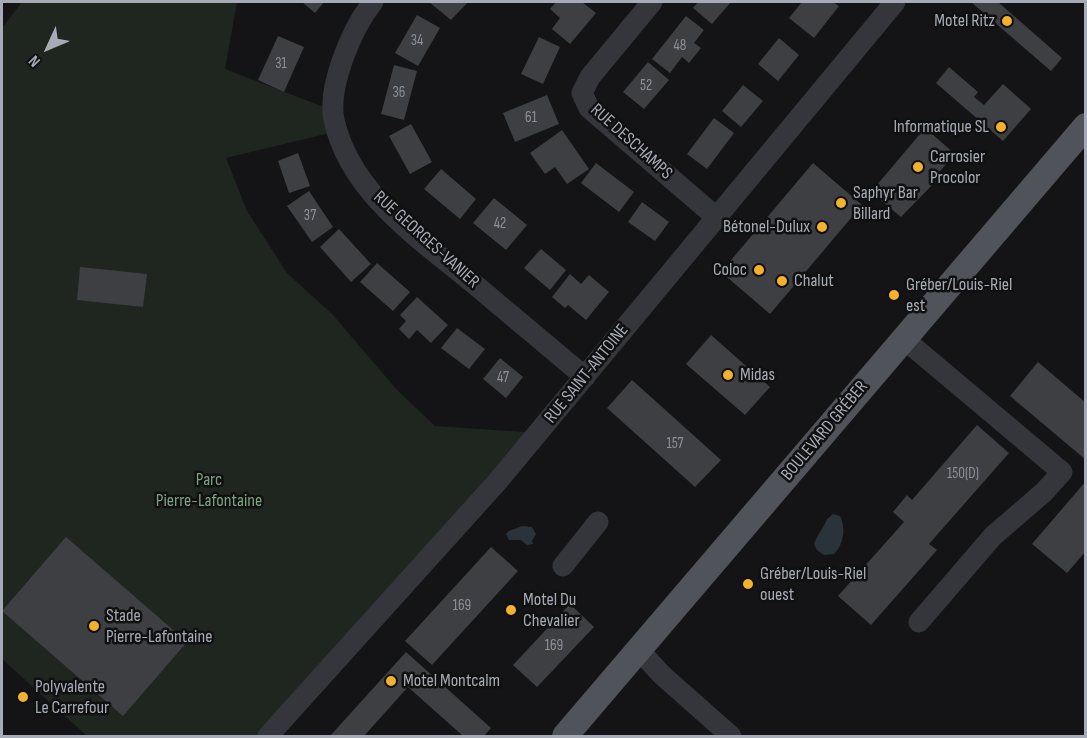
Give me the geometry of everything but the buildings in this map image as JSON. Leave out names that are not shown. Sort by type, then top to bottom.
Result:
[{"type":"main road","name":"BOULEVARD GRÉBER","points":[[565,736],[1086,126]]},
{"type":"street","name":"RUE GEORGES-VANIER","points":[[373,2],[349,42],[338,77],[333,118],[345,153],[376,197],[409,230],[585,377]]},
{"type":"street","name":"RUE DESCHAMPS","points":[[652,2],[590,77],[582,93],[589,108],[716,217]]},
{"type":"street","name":"RUE SAINT-ANTOINE","points":[[268,736],[498,481],[895,2]]},
{"type":"street","points":[[904,339],[1062,472],[1044,492],[993,536],[920,622]]},
{"type":"street","points":[[563,566],[598,522]]},
{"type":"street","points":[[639,650],[662,675],[730,736]]},
{"type":"green space","name":"Parc Pierre-Lafontaine","points":[[22,2],[237,2],[225,69],[334,111],[338,131],[226,158],[247,211],[287,273],[333,315],[397,390],[435,426],[539,433],[268,736],[87,736],[2,659],[2,28]]},
{"type":"shaded area","points":[[833,514],[840,516],[843,536],[834,554],[824,555],[817,550],[814,544],[827,519]]},
{"type":"shaded area","points":[[522,526],[532,527],[536,534],[532,541],[533,544],[527,545],[521,540],[509,540],[506,534]]},
{"type":"place","name":"Motel Ritz","points":[[1007,21]]},
{"type":"place","name":"Informatique SL","points":[[1001,127]]},
{"type":"place","name":"Carrosier Procolor","points":[[918,167]]},
{"type":"place","name":"Saphyr Bar Billard","points":[[841,203]]},
{"type":"place","name":"Bétonel-Dulux","points":[[822,227]]},
{"type":"place","name":"Coloc","points":[[759,270]]},
{"type":"place","name":"Chalut","points":[[782,281]]},
{"type":"place","name":"Gréber/Louis-Riel est","points":[[894,295]]},
{"type":"place","name":"Midas","points":[[728,375]]},
{"type":"place","name":"Gréber/Louis-Riel ouest","points":[[748,584]]},
{"type":"place","name":"Motel Du Chevalier","points":[[511,610]]},
{"type":"place","name":"Stade Pierre-Lafontaine","points":[[94,626]]},
{"type":"place","name":"Motel Montcalm","points":[[391,681]]},
{"type":"place","name":"Polyvalente Le Carrefour","points":[[23,697]]}]
